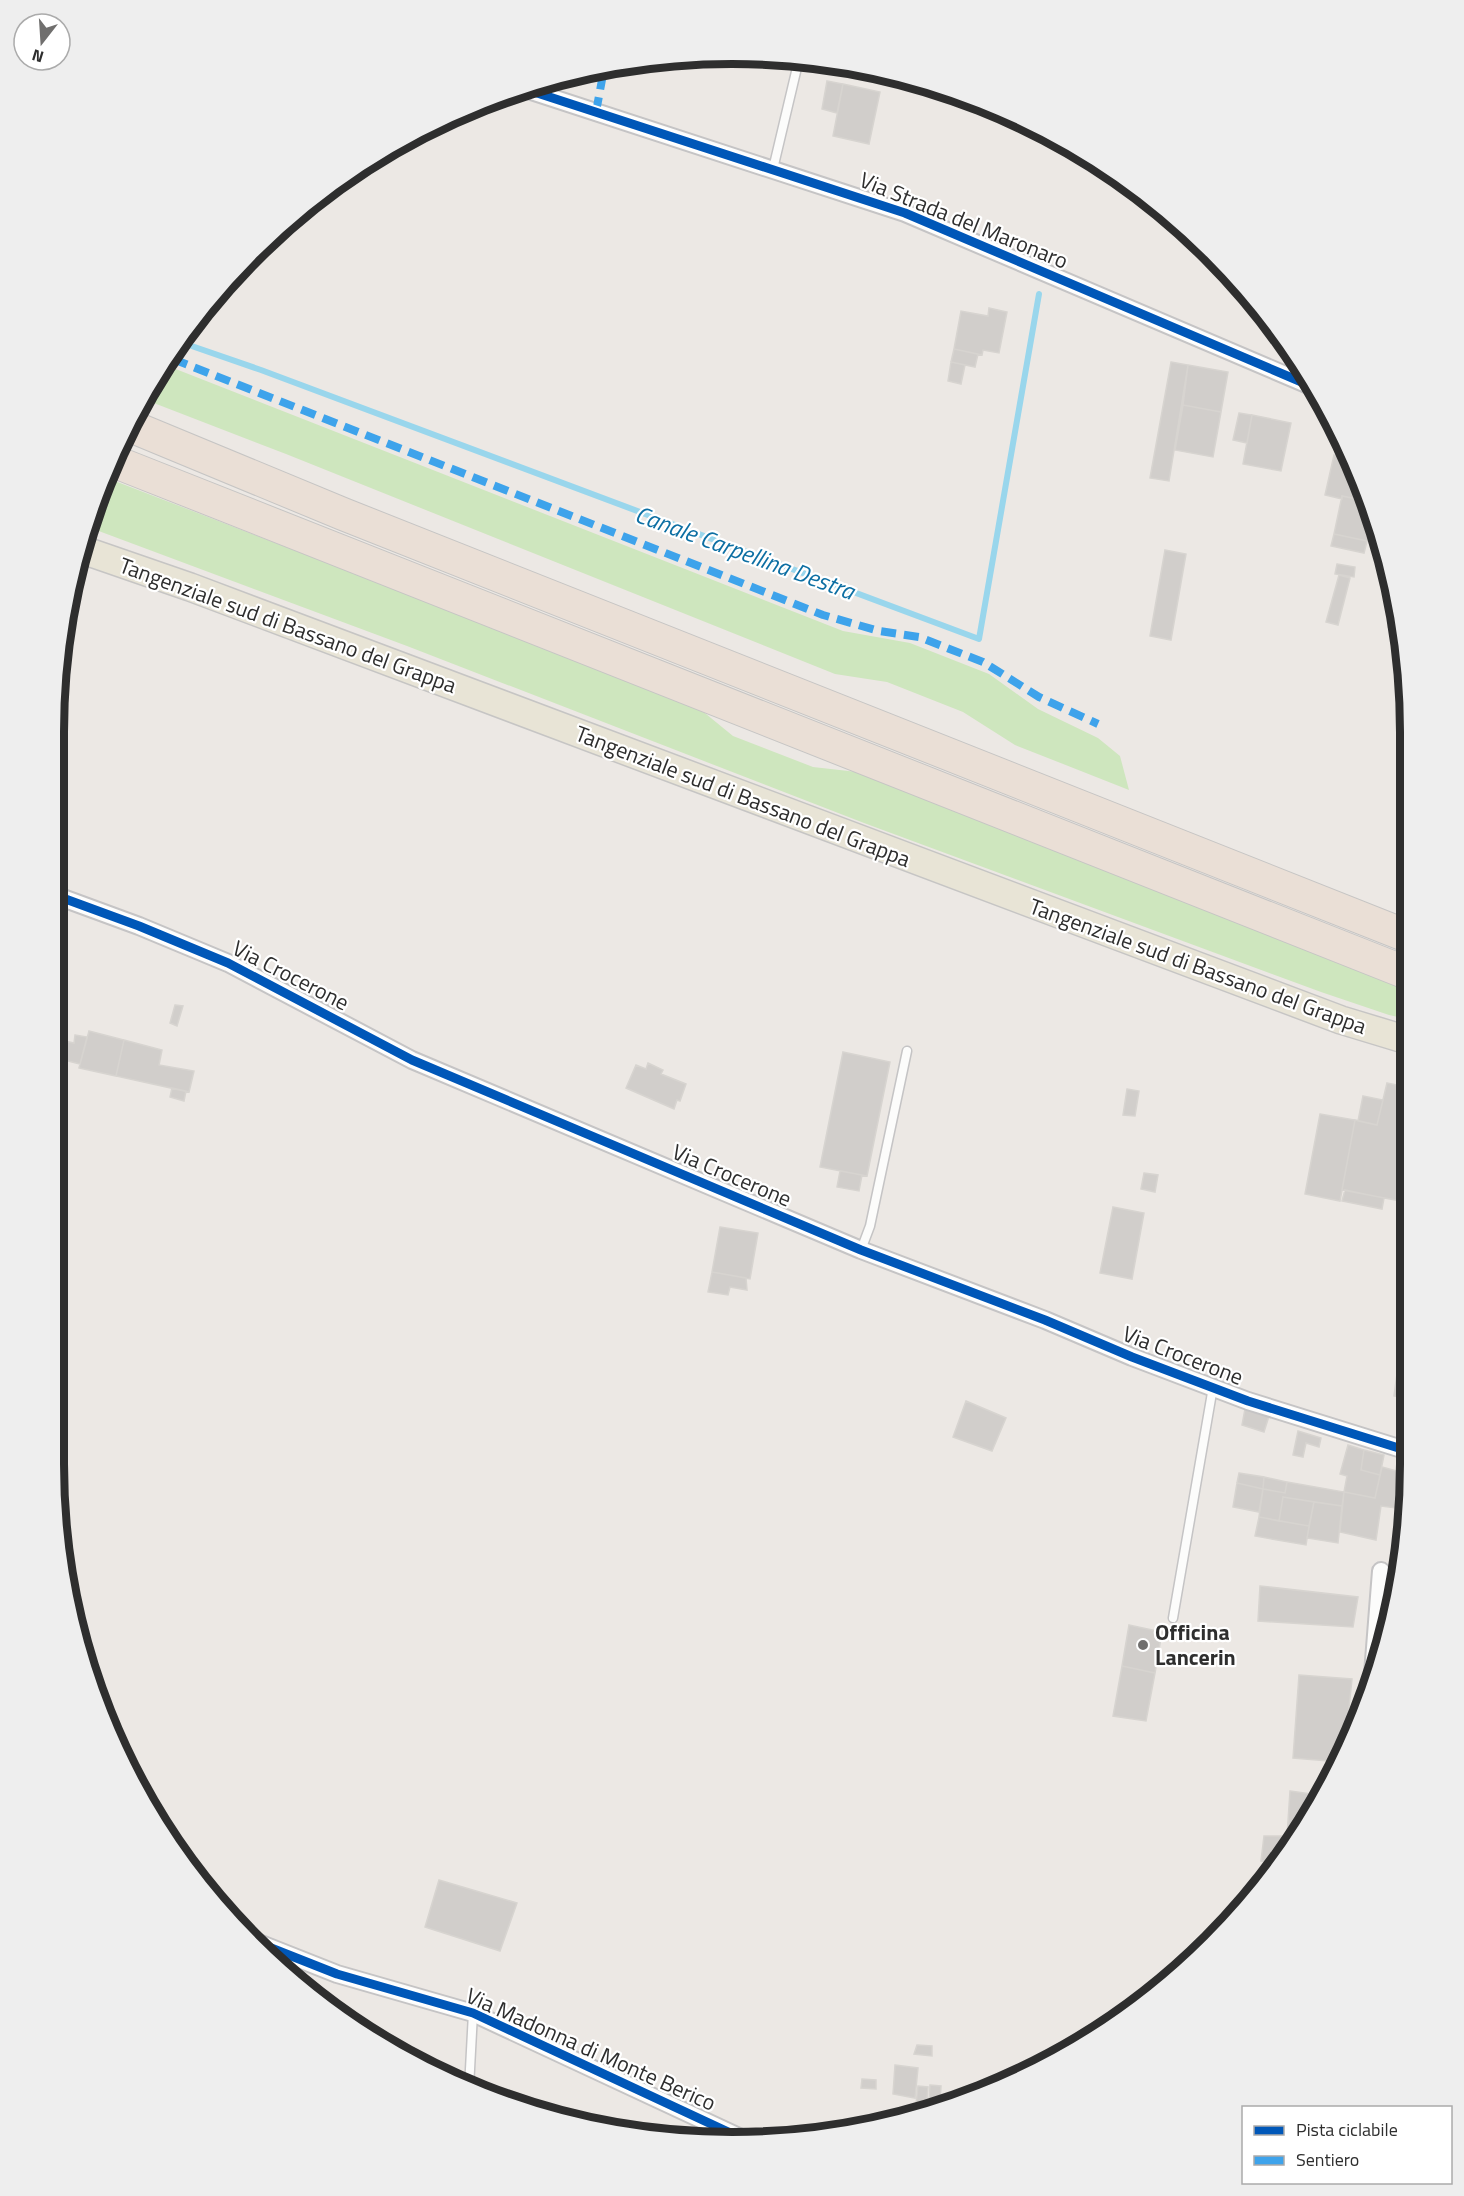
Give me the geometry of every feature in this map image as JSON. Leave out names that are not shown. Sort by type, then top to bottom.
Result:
[{"type":"highway","points":[[137,429],[343,514],[1400,933]]},
{"type":"highway","points":[[121,464],[1400,970]]},
{"type":"main road","name":"Tangenziale sud di Bassano del Grappa","points":[[89,552],[190,587],[1319,1012],[1400,1038]]},
{"type":"street","name":"Via Strada del Maronaro","points":[[538,93],[905,213],[1299,381]]},
{"type":"street","name":"Via Crocerone","points":[[64,898],[139,926],[228,963],[412,1060],[861,1251],[1248,1401],[1400,1448]]},
{"type":"street","points":[[1375,1642],[1381,1571]]},
{"type":"street","name":"Via Madonna di Monte Berico","points":[[274,1949],[338,1974],[473,2013],[729,2132]]},
{"type":"lane","points":[[773,169],[796,68]]},
{"type":"lane","points":[[861,1251],[870,1226],[907,1051]]},
{"type":"lane","points":[[1173,1618],[1213,1387]]},
{"type":"lane","points":[[470,2078],[473,2013]]},
{"type":"green space","points":[[173,368],[843,631],[910,643],[989,674],[1038,709],[1098,738],[1120,756],[1129,790],[1015,745],[963,712],[887,682],[835,674],[152,402]]},
{"type":"green space","points":[[114,481],[695,705],[733,736],[813,767],[866,773],[1400,986],[1400,1017],[1321,992],[864,823],[407,646],[96,530]]},
{"type":"building","points":[[827,81],[843,84],[837,113],[822,109]]},
{"type":"building","points":[[843,84],[880,92],[869,144],[833,136]]},
{"type":"building","points":[[989,308],[1007,312],[999,353],[983,350],[982,355],[954,349],[961,311],[988,316]]},
{"type":"building","points":[[954,349],[978,354],[975,367],[951,362]]},
{"type":"building","points":[[951,362],[965,365],[961,384],[948,381]]},
{"type":"building","points":[[1171,362],[1188,365],[1169,481],[1150,478]]},
{"type":"building","points":[[1188,365],[1228,372],[1221,412],[1183,405]]},
{"type":"building","points":[[1183,405],[1221,412],[1213,457],[1175,450]]},
{"type":"building","points":[[1239,413],[1252,415],[1247,443],[1233,440]]},
{"type":"building","points":[[1252,415],[1291,423],[1281,471],[1243,464]]},
{"type":"building","points":[[1334,455],[1340,456],[1357,499],[1342,496],[1342,499],[1325,495]]},
{"type":"building","points":[[1342,496],[1357,499],[1372,542],[1334,534]]},
{"type":"building","points":[[1334,534],[1367,541],[1364,553],[1331,546]]},
{"type":"building","points":[[1165,550],[1186,554],[1171,640],[1150,636]]},
{"type":"building","points":[[1337,564],[1355,567],[1354,577],[1335,574]]},
{"type":"building","points":[[1339,575],[1350,578],[1338,625],[1326,622]]},
{"type":"building","points":[[175,1005],[183,1006],[177,1026],[170,1023]]},
{"type":"building","points":[[89,1031],[124,1040],[116,1076],[79,1068]]},
{"type":"building","points":[[75,1035],[87,1037],[80,1064],[64,1060],[64,1041],[74,1043]]},
{"type":"building","points":[[124,1040],[162,1050],[159,1065],[194,1071],[189,1092],[116,1076]]},
{"type":"building","points":[[843,1052],[890,1062],[867,1176],[820,1167]]},
{"type":"building","points":[[648,1063],[663,1070],[661,1074],[686,1084],[680,1101],[677,1100],[674,1109],[626,1088],[636,1065],[646,1069]]},
{"type":"building","points":[[1387,1083],[1400,1086],[1400,1201],[1342,1190],[1355,1120],[1377,1125]]},
{"type":"building","points":[[172,1088],[186,1091],[184,1101],[170,1097]]},
{"type":"building","points":[[1127,1089],[1139,1091],[1135,1116],[1123,1115]]},
{"type":"building","points":[[1363,1096],[1383,1100],[1377,1125],[1358,1121]]},
{"type":"building","points":[[1320,1114],[1355,1120],[1340,1201],[1305,1194]]},
{"type":"building","points":[[840,1171],[862,1175],[859,1191],[837,1187]]},
{"type":"building","points":[[1144,1173],[1158,1175],[1155,1192],[1141,1189]]},
{"type":"building","points":[[1345,1190],[1384,1198],[1382,1209],[1342,1201]]},
{"type":"building","points":[[1113,1207],[1144,1213],[1132,1279],[1100,1273]]},
{"type":"building","points":[[720,1227],[758,1233],[750,1279],[712,1272]]},
{"type":"building","points":[[712,1272],[746,1278],[747,1290],[730,1287],[728,1295],[708,1292]]},
{"type":"building","points":[[1400,1352],[1400,1397],[1394,1396]]},
{"type":"building","points":[[966,1401],[1006,1418],[992,1451],[953,1437]]},
{"type":"building","points":[[1245,1409],[1269,1416],[1264,1432],[1242,1425]]},
{"type":"building","points":[[1298,1431],[1321,1438],[1319,1447],[1306,1443],[1303,1457],[1293,1455]]},
{"type":"building","points":[[1348,1445],[1364,1450],[1361,1470],[1380,1475],[1375,1498],[1344,1492],[1347,1476],[1340,1474]]},
{"type":"building","points":[[1364,1450],[1384,1455],[1380,1475],[1361,1470]]},
{"type":"building","points":[[1382,1467],[1400,1472],[1396,1508],[1381,1506],[1376,1540],[1340,1532],[1344,1492],[1375,1498]]},
{"type":"building","points":[[1239,1473],[1264,1477],[1263,1489],[1237,1483]]},
{"type":"building","points":[[1264,1477],[1287,1482],[1285,1493],[1263,1489]]},
{"type":"building","points":[[1287,1482],[1344,1492],[1342,1506],[1283,1497],[1279,1521],[1259,1517],[1263,1489],[1285,1493]]},
{"type":"building","points":[[1237,1483],[1263,1489],[1259,1512],[1233,1507]]},
{"type":"building","points":[[1283,1497],[1314,1502],[1309,1526],[1279,1521]]},
{"type":"building","points":[[1314,1502],[1342,1506],[1338,1543],[1307,1538]]},
{"type":"building","points":[[1259,1517],[1309,1526],[1306,1545],[1255,1536]]},
{"type":"building","points":[[1260,1586],[1358,1597],[1353,1627],[1258,1621]]},
{"type":"building","points":[[1129,1625],[1162,1632],[1155,1673],[1122,1666]]},
{"type":"building","points":[[1122,1666],[1155,1673],[1146,1721],[1113,1716]]},
{"type":"building","points":[[1299,1675],[1352,1679],[1347,1723],[1330,1761],[1293,1758]]},
{"type":"building","points":[[1290,1791],[1312,1794],[1310,1798],[1287,1835]]},
{"type":"building","points":[[1264,1836],[1286,1836],[1268,1862],[1261,1861]]},
{"type":"building","points":[[439,1880],[517,1903],[500,1951],[425,1927]]},
{"type":"building","points":[[917,2045],[932,2046],[932,2056],[914,2054]]},
{"type":"building","points":[[895,2065],[918,2068],[915,2098],[893,2094]]},
{"type":"building","points":[[862,2079],[876,2080],[876,2089],[861,2088]]},
{"type":"building","points":[[930,2085],[941,2086],[940,2098],[929,2101]]},
{"type":"building","points":[[918,2086],[928,2087],[927,2102],[916,2106]]},
{"type":"waterway","name":"Canale Carpellina Destra","points":[[188,345],[979,639],[1039,294]]},
{"type":"marked path","points":[[596,112],[603,77]]},
{"type":"marked path","points":[[177,361],[823,615],[879,631],[919,637],[983,662],[1039,697],[1098,724]]},
{"type":"cycle path","points":[[538,93],[905,213],[1299,381]]},
{"type":"cycle path","points":[[64,898],[139,926],[228,963],[412,1060],[861,1250],[1248,1401],[1400,1448]]},
{"type":"cycle path","points":[[274,1949],[337,1974],[473,2013],[728,2132]]},
{"type":"place","name":"Officina Lancerin","points":[[1143,1645]]}]
